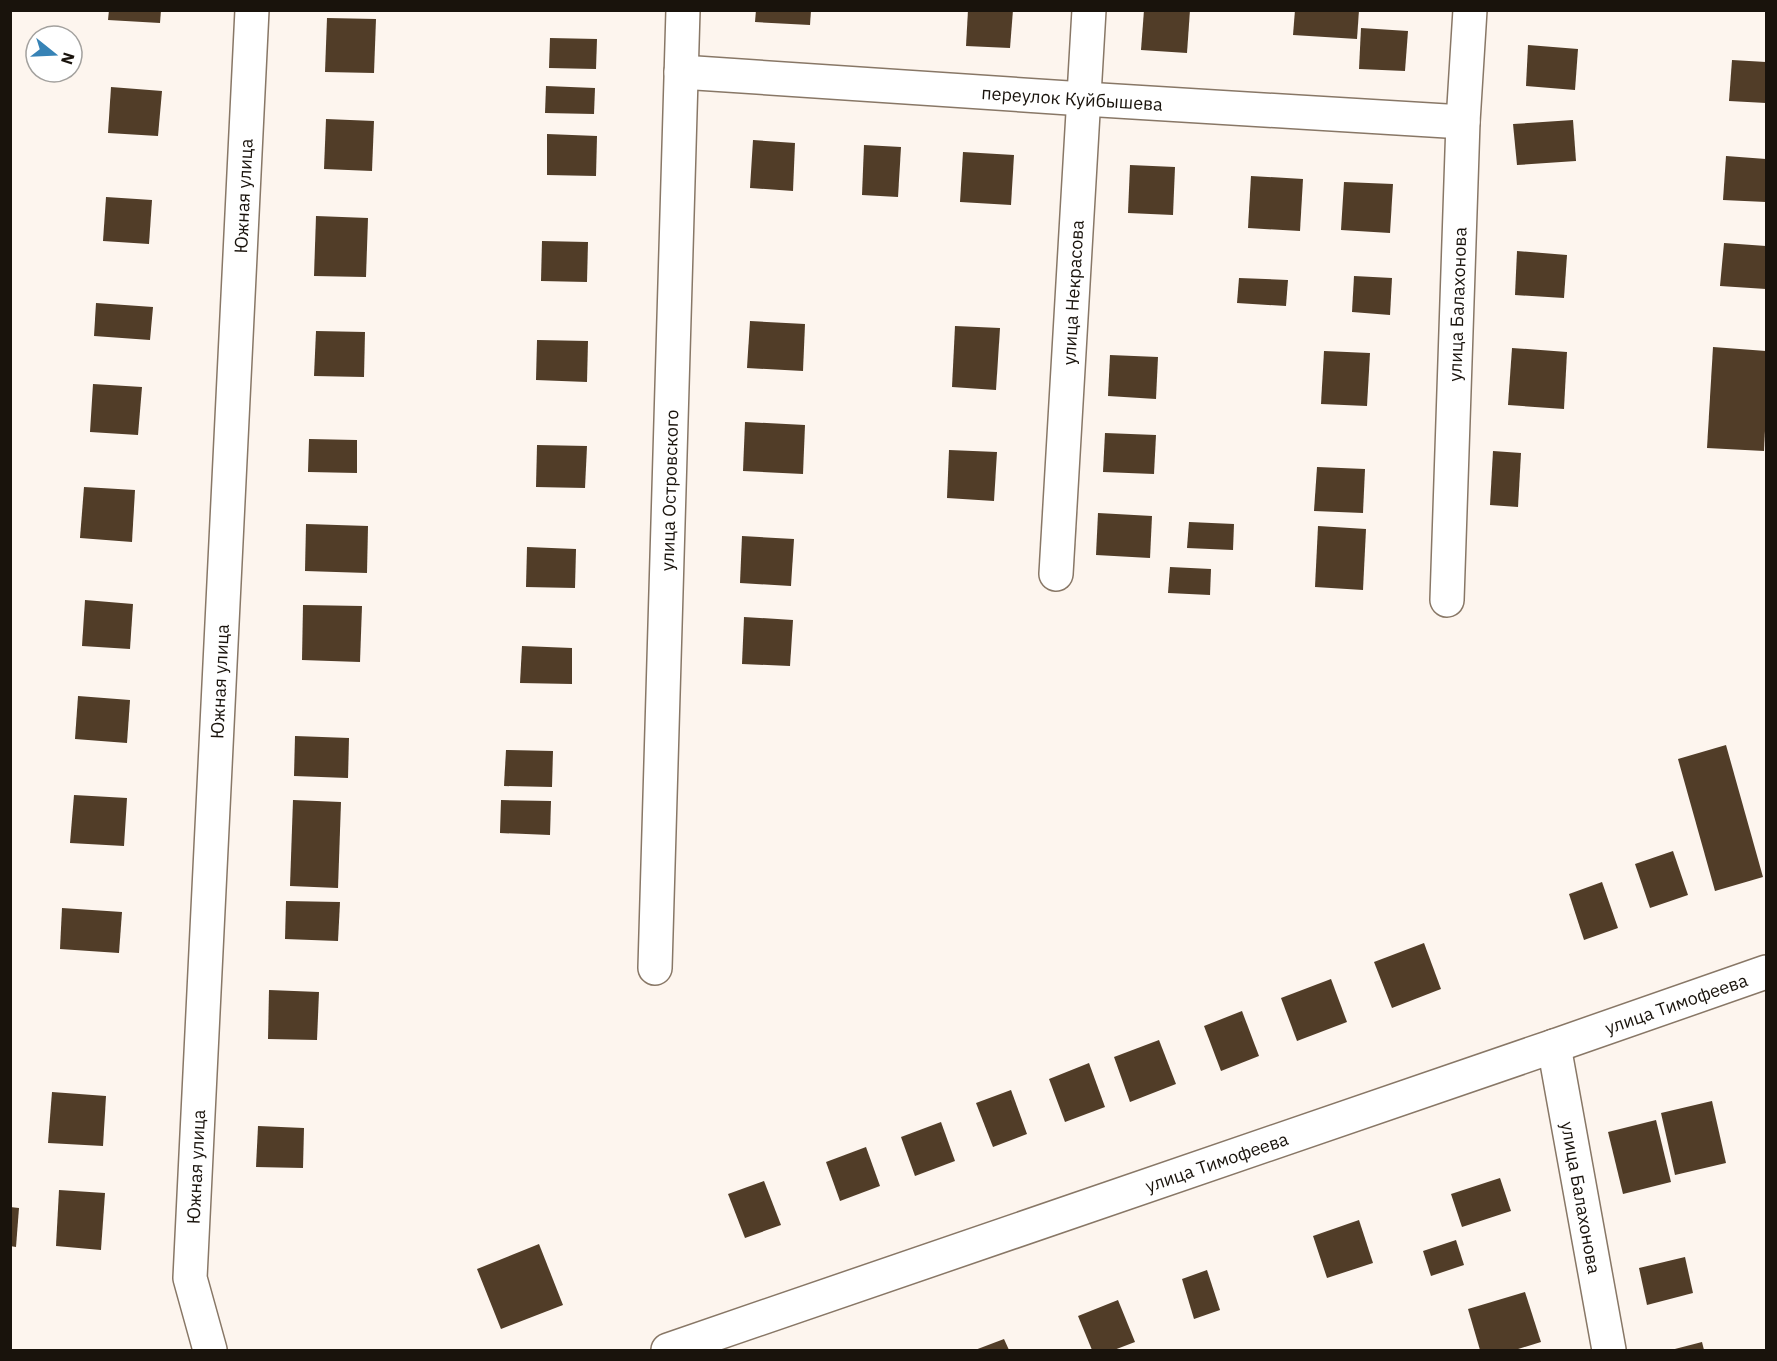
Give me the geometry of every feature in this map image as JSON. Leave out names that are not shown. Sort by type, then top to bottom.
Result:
[{"type":"street","name":"Южная улица","points":[[210,1350],[190,1278],[252,10]]},
{"type":"street","name":"улица Островского","points":[[655,968],[683,10]]},
{"type":"street","name":"улица Некрасова","points":[[1056,574],[1089,10]]},
{"type":"street","name":"улица Балахонова","points":[[1447,600],[1463,122],[1470,10]]},
{"type":"street","name":"переулок Куйбышева","points":[[681,72],[1463,122]]},
{"type":"street","name":"улица Тимофеева","points":[[668,1350],[1767,972]]},
{"type":"street","name":"улица Балахонова","points":[[1554,1046],[1609,1350]]},
{"type":"building","points":[[109,10],[161,10],[160,23],[108,20]]},
{"type":"building","points":[[756,10],[811,10],[810,25],[755,22]]},
{"type":"building","points":[[968,10],[1013,10],[1010,48],[966,46]]},
{"type":"building","points":[[1144,10],[1190,10],[1187,53],[1141,50]]},
{"type":"building","points":[[1295,10],[1359,10],[1357,39],[1293,35]]},
{"type":"building","points":[[327,18],[376,19],[374,73],[325,72]]},
{"type":"building","points":[[1361,28],[1408,31],[1405,71],[1359,69]]},
{"type":"building","points":[[550,38],[597,39],[596,69],[549,68]]},
{"type":"building","points":[[1528,45],[1578,49],[1575,90],[1526,86]]},
{"type":"building","points":[[1732,60],[1766,62],[1766,103],[1729,101]]},
{"type":"building","points":[[546,86],[595,88],[594,114],[545,113]]},
{"type":"building","points":[[111,87],[162,91],[158,136],[108,133]]},
{"type":"building","points":[[326,119],[374,121],[372,171],[324,169]]},
{"type":"building","points":[[1573,120],[1576,161],[1517,165],[1513,124]]},
{"type":"building","points":[[547,134],[597,136],[596,176],[547,175]]},
{"type":"building","points":[[753,140],[795,143],[793,191],[750,188]]},
{"type":"building","points":[[864,145],[901,147],[898,197],[862,195]]},
{"type":"building","points":[[963,152],[1014,155],[1011,205],[960,202]]},
{"type":"building","points":[[1726,156],[1766,159],[1766,202],[1723,200]]},
{"type":"building","points":[[1130,165],[1175,167],[1173,215],[1128,213]]},
{"type":"building","points":[[1251,176],[1303,179],[1300,231],[1248,228]]},
{"type":"building","points":[[1344,182],[1393,184],[1390,233],[1341,230]]},
{"type":"building","points":[[106,197],[152,200],[149,244],[103,241]]},
{"type":"building","points":[[316,216],[368,218],[366,277],[314,276]]},
{"type":"building","points":[[542,241],[588,242],[587,282],[541,281]]},
{"type":"building","points":[[1724,243],[1766,246],[1766,289],[1720,286]]},
{"type":"building","points":[[1517,251],[1567,255],[1564,298],[1515,295]]},
{"type":"building","points":[[1354,276],[1392,278],[1390,315],[1352,312]]},
{"type":"building","points":[[1239,278],[1288,280],[1286,306],[1237,303]]},
{"type":"building","points":[[96,303],[153,307],[150,340],[94,336]]},
{"type":"building","points":[[750,321],[805,324],[803,371],[747,368]]},
{"type":"building","points":[[955,326],[1000,328],[996,390],[952,387]]},
{"type":"building","points":[[316,331],[365,332],[364,377],[314,376]]},
{"type":"building","points":[[537,340],[588,341],[587,382],[536,380]]},
{"type":"building","points":[[1713,347],[1766,351],[1764,451],[1707,448]]},
{"type":"building","points":[[1512,348],[1567,352],[1564,409],[1508,405]]},
{"type":"building","points":[[1324,351],[1370,353],[1367,406],[1321,404]]},
{"type":"building","points":[[1110,355],[1158,357],[1156,399],[1108,396]]},
{"type":"building","points":[[93,384],[142,387],[138,435],[90,432]]},
{"type":"building","points":[[745,422],[805,425],[803,474],[743,471]]},
{"type":"building","points":[[1105,433],[1156,435],[1154,474],[1103,472]]},
{"type":"building","points":[[309,439],[357,440],[357,473],[308,472]]},
{"type":"building","points":[[537,445],[587,446],[585,488],[536,487]]},
{"type":"building","points":[[949,450],[997,452],[994,501],[947,498]]},
{"type":"building","points":[[1493,451],[1521,453],[1518,507],[1490,505]]},
{"type":"building","points":[[1317,467],[1365,469],[1363,513],[1314,511]]},
{"type":"building","points":[[84,487],[135,490],[132,542],[80,538]]},
{"type":"building","points":[[1098,513],[1152,516],[1150,558],[1096,555]]},
{"type":"building","points":[[1189,522],[1234,524],[1233,550],[1187,548]]},
{"type":"building","points":[[306,524],[368,526],[367,573],[305,571]]},
{"type":"building","points":[[1318,526],[1366,529],[1363,590],[1315,587]]},
{"type":"building","points":[[742,536],[794,539],[791,586],[740,583]]},
{"type":"building","points":[[527,547],[576,549],[575,588],[526,587]]},
{"type":"building","points":[[1170,567],[1211,569],[1210,595],[1168,593]]},
{"type":"building","points":[[85,600],[133,604],[130,649],[82,646]]},
{"type":"building","points":[[303,605],[362,606],[360,662],[302,660]]},
{"type":"building","points":[[744,617],[793,620],[790,666],[742,664]]},
{"type":"building","points":[[522,646],[572,648],[572,684],[520,683]]},
{"type":"building","points":[[78,696],[130,700],[127,743],[75,739]]},
{"type":"building","points":[[295,736],[349,738],[348,778],[294,776]]},
{"type":"building","points":[[1726,745],[1763,877],[1715,891],[1678,759]]},
{"type":"building","points":[[506,750],[553,751],[552,787],[504,786]]},
{"type":"building","points":[[74,795],[127,798],[124,846],[70,843]]},
{"type":"building","points":[[293,800],[341,802],[338,888],[290,886]]},
{"type":"building","points":[[501,800],[551,801],[550,835],[500,833]]},
{"type":"building","points":[[1673,851],[1688,895],[1650,908],[1635,864]]},
{"type":"building","points":[[1602,882],[1618,928],[1584,940],[1569,894]]},
{"type":"building","points":[[286,901],[340,902],[338,941],[285,939]]},
{"type":"building","points":[[62,908],[122,912],[119,953],[60,949]]},
{"type":"building","points":[[1424,943],[1441,989],[1392,1008],[1374,962]]},
{"type":"building","points":[[1331,979],[1347,1022],[1297,1041],[1281,998]]},
{"type":"building","points":[[269,990],[319,992],[317,1040],[268,1039]]},
{"type":"building","points":[[1242,1011],[1259,1056],[1221,1071],[1204,1026]]},
{"type":"building","points":[[1159,1040],[1176,1084],[1130,1102],[1114,1057]]},
{"type":"building","points":[[1089,1063],[1105,1107],[1065,1122],[1049,1079]]},
{"type":"building","points":[[1011,1090],[1027,1134],[993,1147],[976,1103]]},
{"type":"building","points":[[52,1092],[106,1096],[103,1146],[48,1143]]},
{"type":"building","points":[[1712,1101],[1726,1163],[1675,1175],[1661,1113]]},
{"type":"building","points":[[1656,1120],[1671,1182],[1623,1194],[1608,1132]]},
{"type":"building","points":[[941,1122],[955,1161],[915,1176],[901,1137]]},
{"type":"building","points":[[258,1126],[304,1128],[303,1168],[256,1167]]},
{"type":"building","points":[[866,1147],[880,1186],[840,1201],[826,1162]]},
{"type":"building","points":[[1500,1178],[1511,1211],[1462,1227],[1451,1194]]},
{"type":"building","points":[[764,1181],[781,1225],[745,1238],[728,1194]]},
{"type":"building","points":[[59,1190],[105,1193],[101,1250],[56,1246]]},
{"type":"building","points":[[10,1207],[19,1208],[16,1247],[10,1246]]},
{"type":"building","points":[[1359,1220],[1373,1263],[1327,1278],[1313,1236]]},
{"type":"building","points":[[1456,1240],[1464,1265],[1431,1276],[1423,1251]]},
{"type":"building","points":[[539,1244],[563,1305],[501,1329],[477,1269]]},
{"type":"building","points":[[1685,1257],[1693,1293],[1647,1305],[1639,1268]]},
{"type":"building","points":[[1207,1270],[1220,1310],[1194,1319],[1182,1279]]},
{"type":"building","points":[[1525,1292],[1541,1342],[1515,1350],[1480,1350],[1468,1309]]},
{"type":"building","points":[[1118,1300],[1135,1342],[1114,1350],[1092,1350],[1078,1316]]},
{"type":"building","points":[[1004,1339],[1009,1350],[975,1350]]},
{"type":"building","points":[[1702,1342],[1704,1350],[1671,1350]]}]
